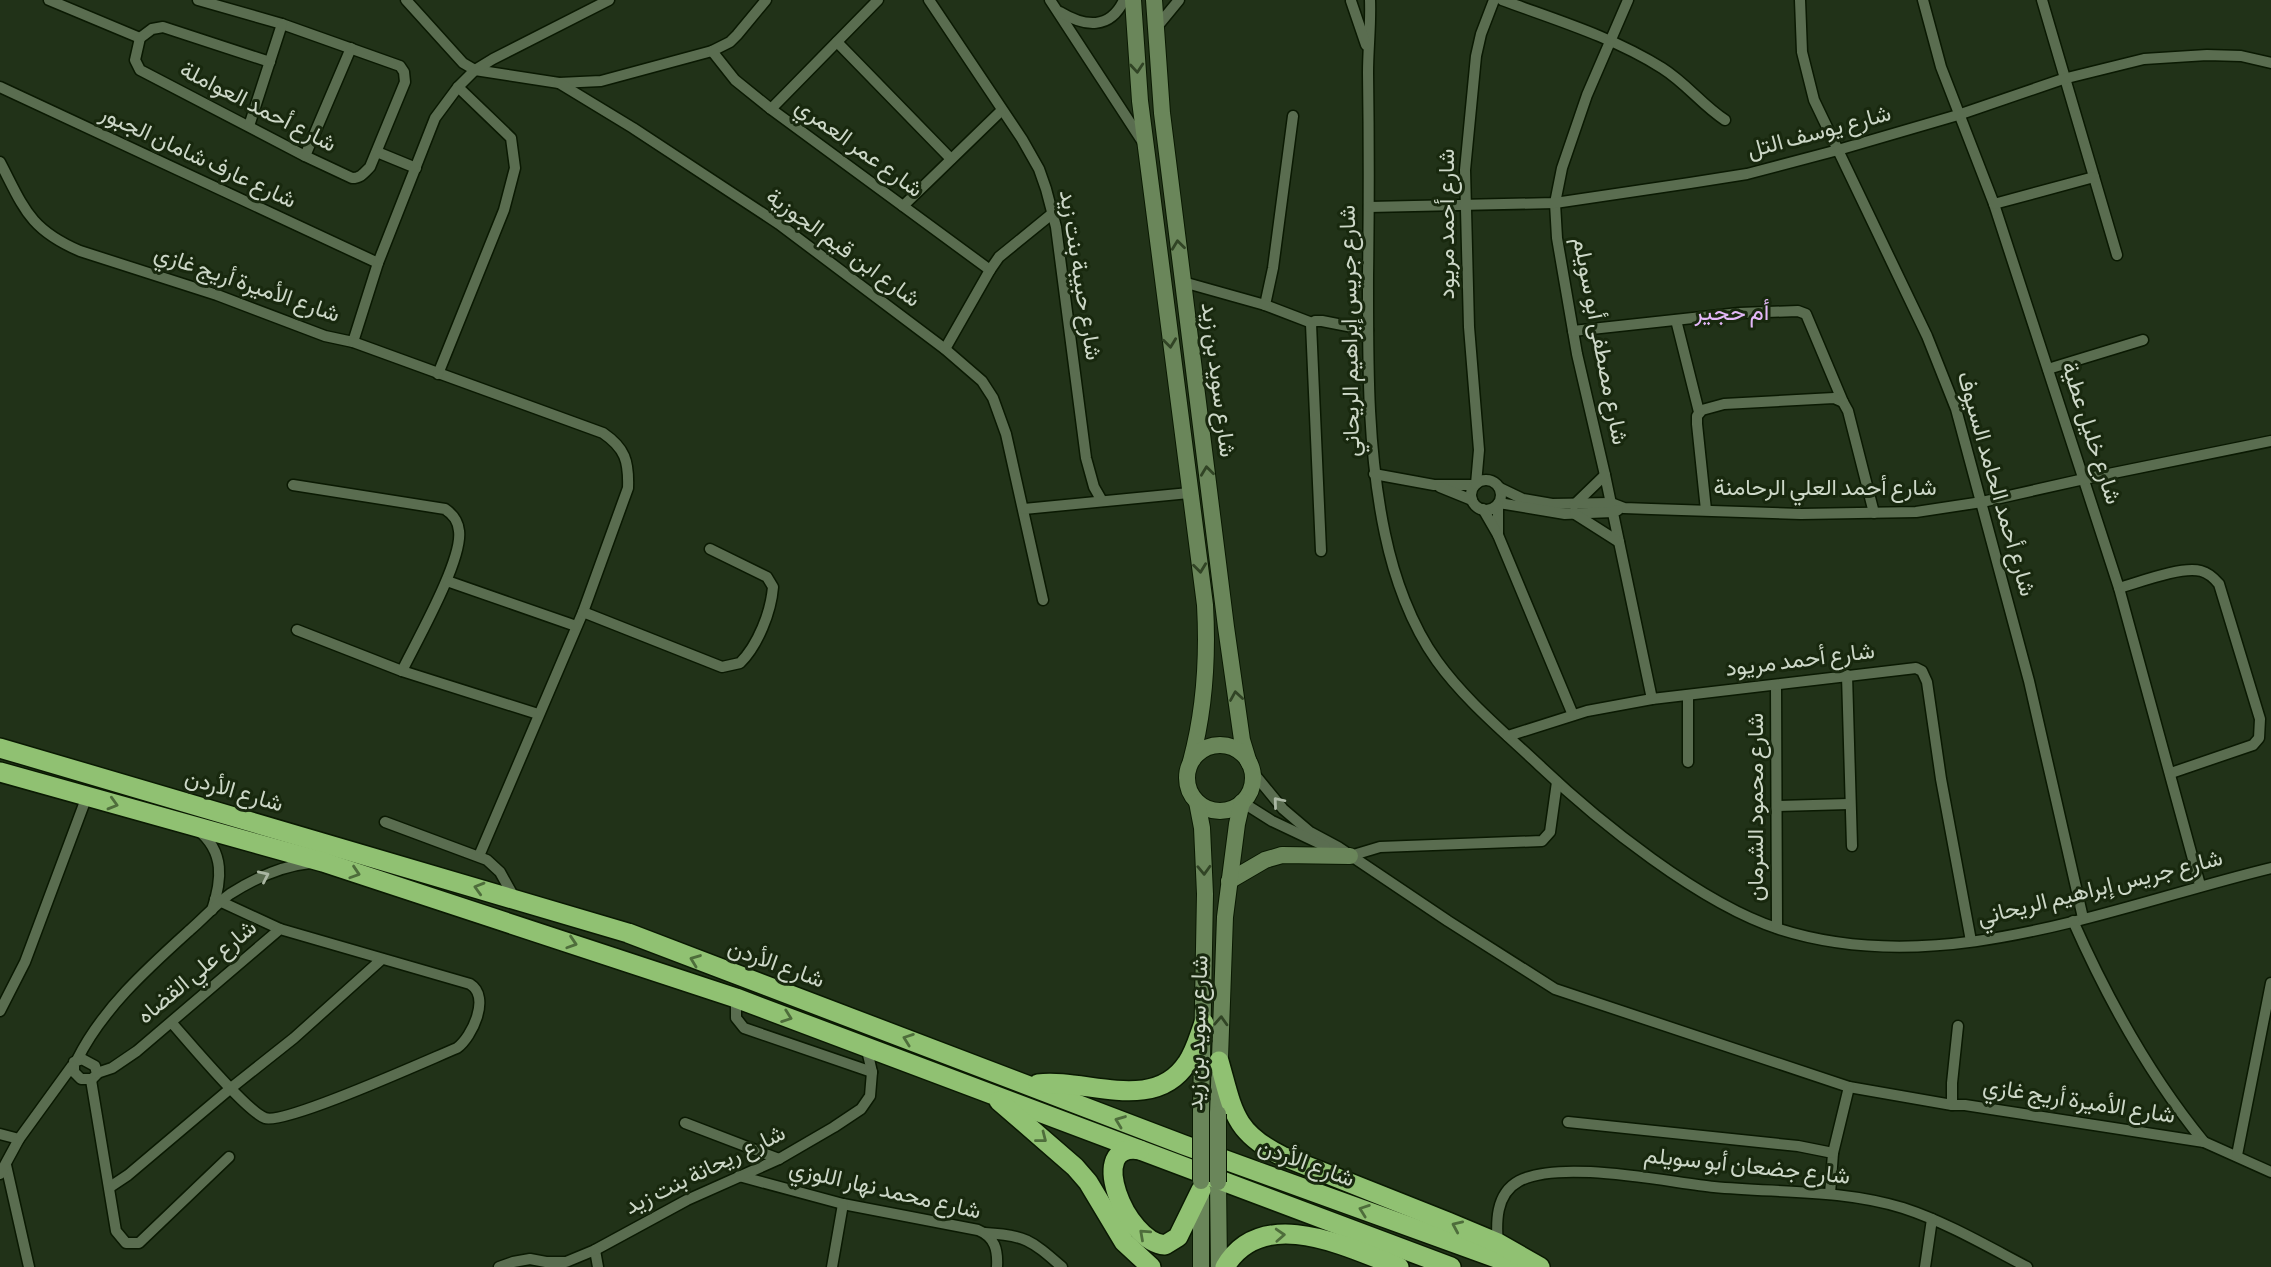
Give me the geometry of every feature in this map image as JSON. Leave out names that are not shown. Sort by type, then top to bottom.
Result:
[{"type":"highway","name":"شارع الأردن","points":[[0,748],[628,933],[1196,1150],[1499,1251],[1521,1267]]},
{"type":"highway","name":"شارع الأردن","points":[[0,772],[323,862],[736,998],[1451,1267]]},
{"type":"highway","points":[[1029,1086],[1055,1084],[1126,1091],[1154,1087],[1174,1078],[1186,1065],[1204,1023]]},
{"type":"highway","points":[[1219,1061],[1236,1117],[1243,1129],[1260,1144],[1499,1251],[1541,1267]]},
{"type":"highway","points":[[990,1093],[1075,1167],[1088,1182],[1124,1242],[1151,1267]]},
{"type":"highway","points":[[1142,1151],[1133,1149],[1120,1154],[1114,1161],[1113,1175],[1118,1197],[1128,1217],[1154,1243],[1170,1244],[1178,1237],[1207,1185]]},
{"type":"highway","points":[[1225,1267],[1236,1250],[1246,1242],[1287,1234],[1333,1242],[1399,1267]]},
{"type":"main road","name":"شارع سويد بن زيد","points":[[1133,0],[1146,147],[1207,637],[1204,700],[1191,761]]},
{"type":"main road","name":"شارع سويد بن زيد","points":[[1154,0],[1162,113],[1226,627],[1242,740],[1250,766]]},
{"type":"main road","points":[[1226,746],[1235,749],[1250,766],[1250,790],[1242,802],[1234,807],[1215,810],[1197,802],[1186,778],[1191,761],[1206,748],[1226,746]]},
{"type":"main road","name":"شارع سويد بن زيد","points":[[1197,802],[1202,828],[1205,894],[1201,1112],[1207,1185],[1219,1267]]},
{"type":"main road","name":"شارع سويد بن زيد","points":[[1201,1267],[1207,1185],[1218,1114],[1224,932],[1242,802]]},
{"type":"main road","points":[[1229,881],[1265,860],[1282,855],[1350,856]]},
{"type":"street","points":[[48,0],[139,38]]},
{"type":"street","name":"شارع أحمد العواملة","points":[[198,0],[282,24],[393,62],[404,72],[405,82],[377,152],[370,167],[359,178],[344,175],[305,156],[140,70],[135,60],[139,38],[152,29],[163,27],[270,62]]},
{"type":"street","points":[[406,0],[463,63],[475,71],[559,83],[601,81],[712,51],[730,42],[766,0]]},
{"type":"street","name":"شارع الأميرة أريج غازي","points":[[0,162],[34,223],[60,243],[218,295],[325,336],[353,342],[378,263],[435,118],[458,87],[475,71],[609,0]]},
{"type":"street","points":[[771,109],[878,0]]},
{"type":"street","name":"شارع حبيبة بنت زيد","points":[[929,0],[1022,139],[1039,169],[1053,213],[1086,458],[1094,487],[1102,501]]},
{"type":"street","points":[[1050,0],[1146,147]]},
{"type":"street","points":[[1058,11],[1082,24],[1101,22],[1116,13],[1125,0]]},
{"type":"street","points":[[1155,30],[1179,0]]},
{"type":"street","points":[[1350,0],[1362,0]]},
{"type":"street","name":"شارع جريس إبراهيم الريحاني","points":[[1350,0],[1362,28],[1368,55]]},
{"type":"street","name":"شارع جريس إبراهيم الريحاني","points":[[1370,0],[1368,330],[1374,474],[1392,560],[1411,614],[1425,643],[1437,662],[1468,697],[1508,736],[1557,782],[1622,835],[1685,880],[1731,908],[1777,928],[1814,939],[1849,944],[1899,946],[1971,941],[2078,920],[2271,868]]},
{"type":"street","name":"شارع أحمد مريود","points":[[1475,485],[1479,450],[1469,327],[1464,205],[1472,87],[1481,34],[1494,0]]},
{"type":"street","points":[[1502,0],[1610,40],[1654,63],[1679,80],[1710,110],[1726,120]]},
{"type":"street","name":"شارع مصطفى أبو سويلم","points":[[1628,0],[1574,131],[1555,203],[1557,238],[1573,331],[1605,475],[1616,508],[1619,542],[1652,699]]},
{"type":"street","name":"شارع أحمد الحامد السيوف","points":[[1800,0],[1805,69],[1815,100],[1941,368],[1956,409],[2028,681],[2078,920],[2103,987],[2143,1058],[2172,1104],[2204,1142]]},
{"type":"street","name":"شارع خليل عطية","points":[[1923,0],[1941,66],[1994,204],[2119,588],[2200,885]]},
{"type":"street","points":[[2042,0],[2116,255]]},
{"type":"street","points":[[249,127],[282,24]]},
{"type":"street","points":[[837,42],[951,159]]},
{"type":"street","points":[[305,156],[351,48]]},
{"type":"street","name":"شارع عمر العمري","points":[[712,51],[735,80],[771,109],[990,270]]},
{"type":"street","name":"شارع يوسف التل","points":[[1369,207],[1555,203],[1747,174],[1958,115],[2063,79],[2158,57],[2218,55],[2271,63]]},
{"type":"street","name":"شارع ابن قيم الجوزية","points":[[559,83],[634,128],[779,224],[945,349],[982,381],[993,398],[1006,434],[1043,600]]},
{"type":"street","name":"شارع عارف شامان الجبور","points":[[0,87],[378,263]]},
{"type":"street","points":[[438,374],[504,210],[515,168],[511,138],[458,87]]},
{"type":"street","points":[[903,206],[1001,111]]},
{"type":"street","points":[[1265,304],[1273,268],[1293,116]]},
{"type":"street","points":[[377,152],[416,168]]},
{"type":"street","points":[[1994,204],[2094,177]]},
{"type":"street","points":[[945,349],[990,270],[1013,244],[1053,213]]},
{"type":"street","points":[[1183,282],[1265,304],[1312,323],[1322,321],[1368,330]]},
{"type":"street","points":[[1573,331],[1791,309],[1806,314],[1848,411],[1874,513]]},
{"type":"street","points":[[1676,320],[1699,412],[1696,424],[1706,510]]},
{"type":"street","points":[[1312,323],[1321,551]]},
{"type":"street","points":[[2048,369],[2143,340]]},
{"type":"street","points":[[353,342],[603,433],[616,442],[624,454],[629,470],[628,488],[583,611],[479,856]]},
{"type":"street","points":[[1699,412],[1710,407],[1745,402],[1834,398],[1843,402]]},
{"type":"street","name":"شارع أحمد العلي الرحامنة","points":[[1499,504],[1543,512],[1616,508],[1801,514],[1929,511],[2271,442]]},
{"type":"street","name":"شارع أحمد مريود","points":[[1479,450],[1489,480]]},
{"type":"street","points":[[1374,474],[1434,485],[1472,499]]},
{"type":"street","points":[[1575,510],[1605,475]]},
{"type":"street","points":[[1434,485],[1475,485],[1489,480],[1500,488],[1502,496],[1499,504],[1498,535]]},
{"type":"street","points":[[293,485],[446,509],[453,515],[459,539],[447,581],[402,671]]},
{"type":"street","points":[[1475,485],[1471,494],[1476,506],[1489,510],[1499,504]]},
{"type":"street","name":"شارع أحمد العلي الرحامنة","points":[[1500,488],[1523,499],[1575,510],[1619,542]]},
{"type":"street","points":[[1024,509],[1189,493]]},
{"type":"street","points":[[1483,509],[1498,535],[1573,715]]},
{"type":"street","points":[[583,611],[722,667],[740,663],[752,648],[763,624],[773,587],[767,577],[710,549]]},
{"type":"street","points":[[2119,588],[2186,570],[2200,570],[2209,574],[2219,584],[2260,719],[2259,738],[2253,745],[2171,773]]},
{"type":"street","points":[[447,581],[576,626]]},
{"type":"street","points":[[298,630],[402,671],[538,714]]},
{"type":"street","name":"شارع أحمد مريود","points":[[1508,736],[1573,715],[1652,699],[1776,686],[1909,667],[1922,671],[1927,682],[1941,779],[1971,941]]},
{"type":"street","points":[[1847,675],[1852,846]]},
{"type":"street","name":"شارع محمود الشرمان","points":[[1776,686],[1777,928]]},
{"type":"street","points":[[1688,696],[1688,762]]},
{"type":"street","points":[[1250,766],[1297,822],[1555,989],[1849,1087],[1952,1105]]},
{"type":"street","points":[[1242,802],[1312,841],[1350,856],[1380,847],[1542,841],[1550,832],[1557,782]]},
{"type":"street","points":[[0,1011],[25,962],[87,796]]},
{"type":"street","points":[[1777,806],[1849,804]]},
{"type":"street","points":[[385,822],[487,860],[500,872],[515,899]]},
{"type":"street","points":[[195,828],[206,836],[220,863],[216,904]]},
{"type":"street","points":[[29,1267],[3,1169],[19,1139],[75,1063],[101,1020],[162,955],[227,896],[274,871],[323,862]]},
{"type":"street","points":[[216,904],[279,929]]},
{"type":"street","name":"شارع علي القضاه","points":[[94,1076],[121,1062],[279,929],[470,984],[477,991],[480,1003],[470,1034],[457,1048],[289,1115],[274,1119],[263,1118],[231,1088]]},
{"type":"street","points":[[110,1187],[294,1038],[382,958]]},
{"type":"street","points":[[2237,1155],[2267,1025],[2271,984]]},
{"type":"street","points":[[736,998],[736,1018],[744,1028],[872,1072]]},
{"type":"street","points":[[171,1022],[231,1088]]},
{"type":"street","name":"شارع الأميرة أريج غازي","points":[[1958,1026],[1952,1105],[2204,1142],[2271,1172]]},
{"type":"street","name":"شارع ريحانة بنت زيد","points":[[499,1267],[530,1259],[566,1262],[595,1250],[687,1200],[779,1159],[861,1109],[870,1096],[872,1072],[866,1046]]},
{"type":"street","points":[[75,1063],[89,1061],[95,1066],[94,1076],[116,1231],[126,1243],[139,1243],[229,1157]]},
{"type":"street","points":[[75,1063],[79,1077],[94,1076]]},
{"type":"street","points":[[1830,1194],[1833,1153],[1849,1087]]},
{"type":"street","points":[[1568,1122],[1798,1146],[1833,1153]]},
{"type":"street","points":[[685,1123],[779,1159]]},
{"type":"street","points":[[0,1134],[19,1139]]},
{"type":"street","name":"شارع جضعان أبو سويلم","points":[[1499,1251],[1499,1208],[1505,1194],[1519,1181],[1545,1174],[1585,1172],[1711,1187],[1830,1194],[1873,1201],[1932,1219],[2027,1267]]},
{"type":"street","name":"شارع محمد نهار اللوزي","points":[[739,1176],[843,1204],[978,1230],[985,1233],[996,1248],[997,1267]]},
{"type":"street","points":[[832,1267],[843,1204]]},
{"type":"street","points":[[1925,1267],[1932,1219]]},
{"type":"street","points":[[985,1233],[1013,1234],[1037,1245],[1062,1267]]},
{"type":"street","points":[[595,1250],[598,1267]]},
{"type":"district","name":"أم حجير","points":[[1732,312]]}]
